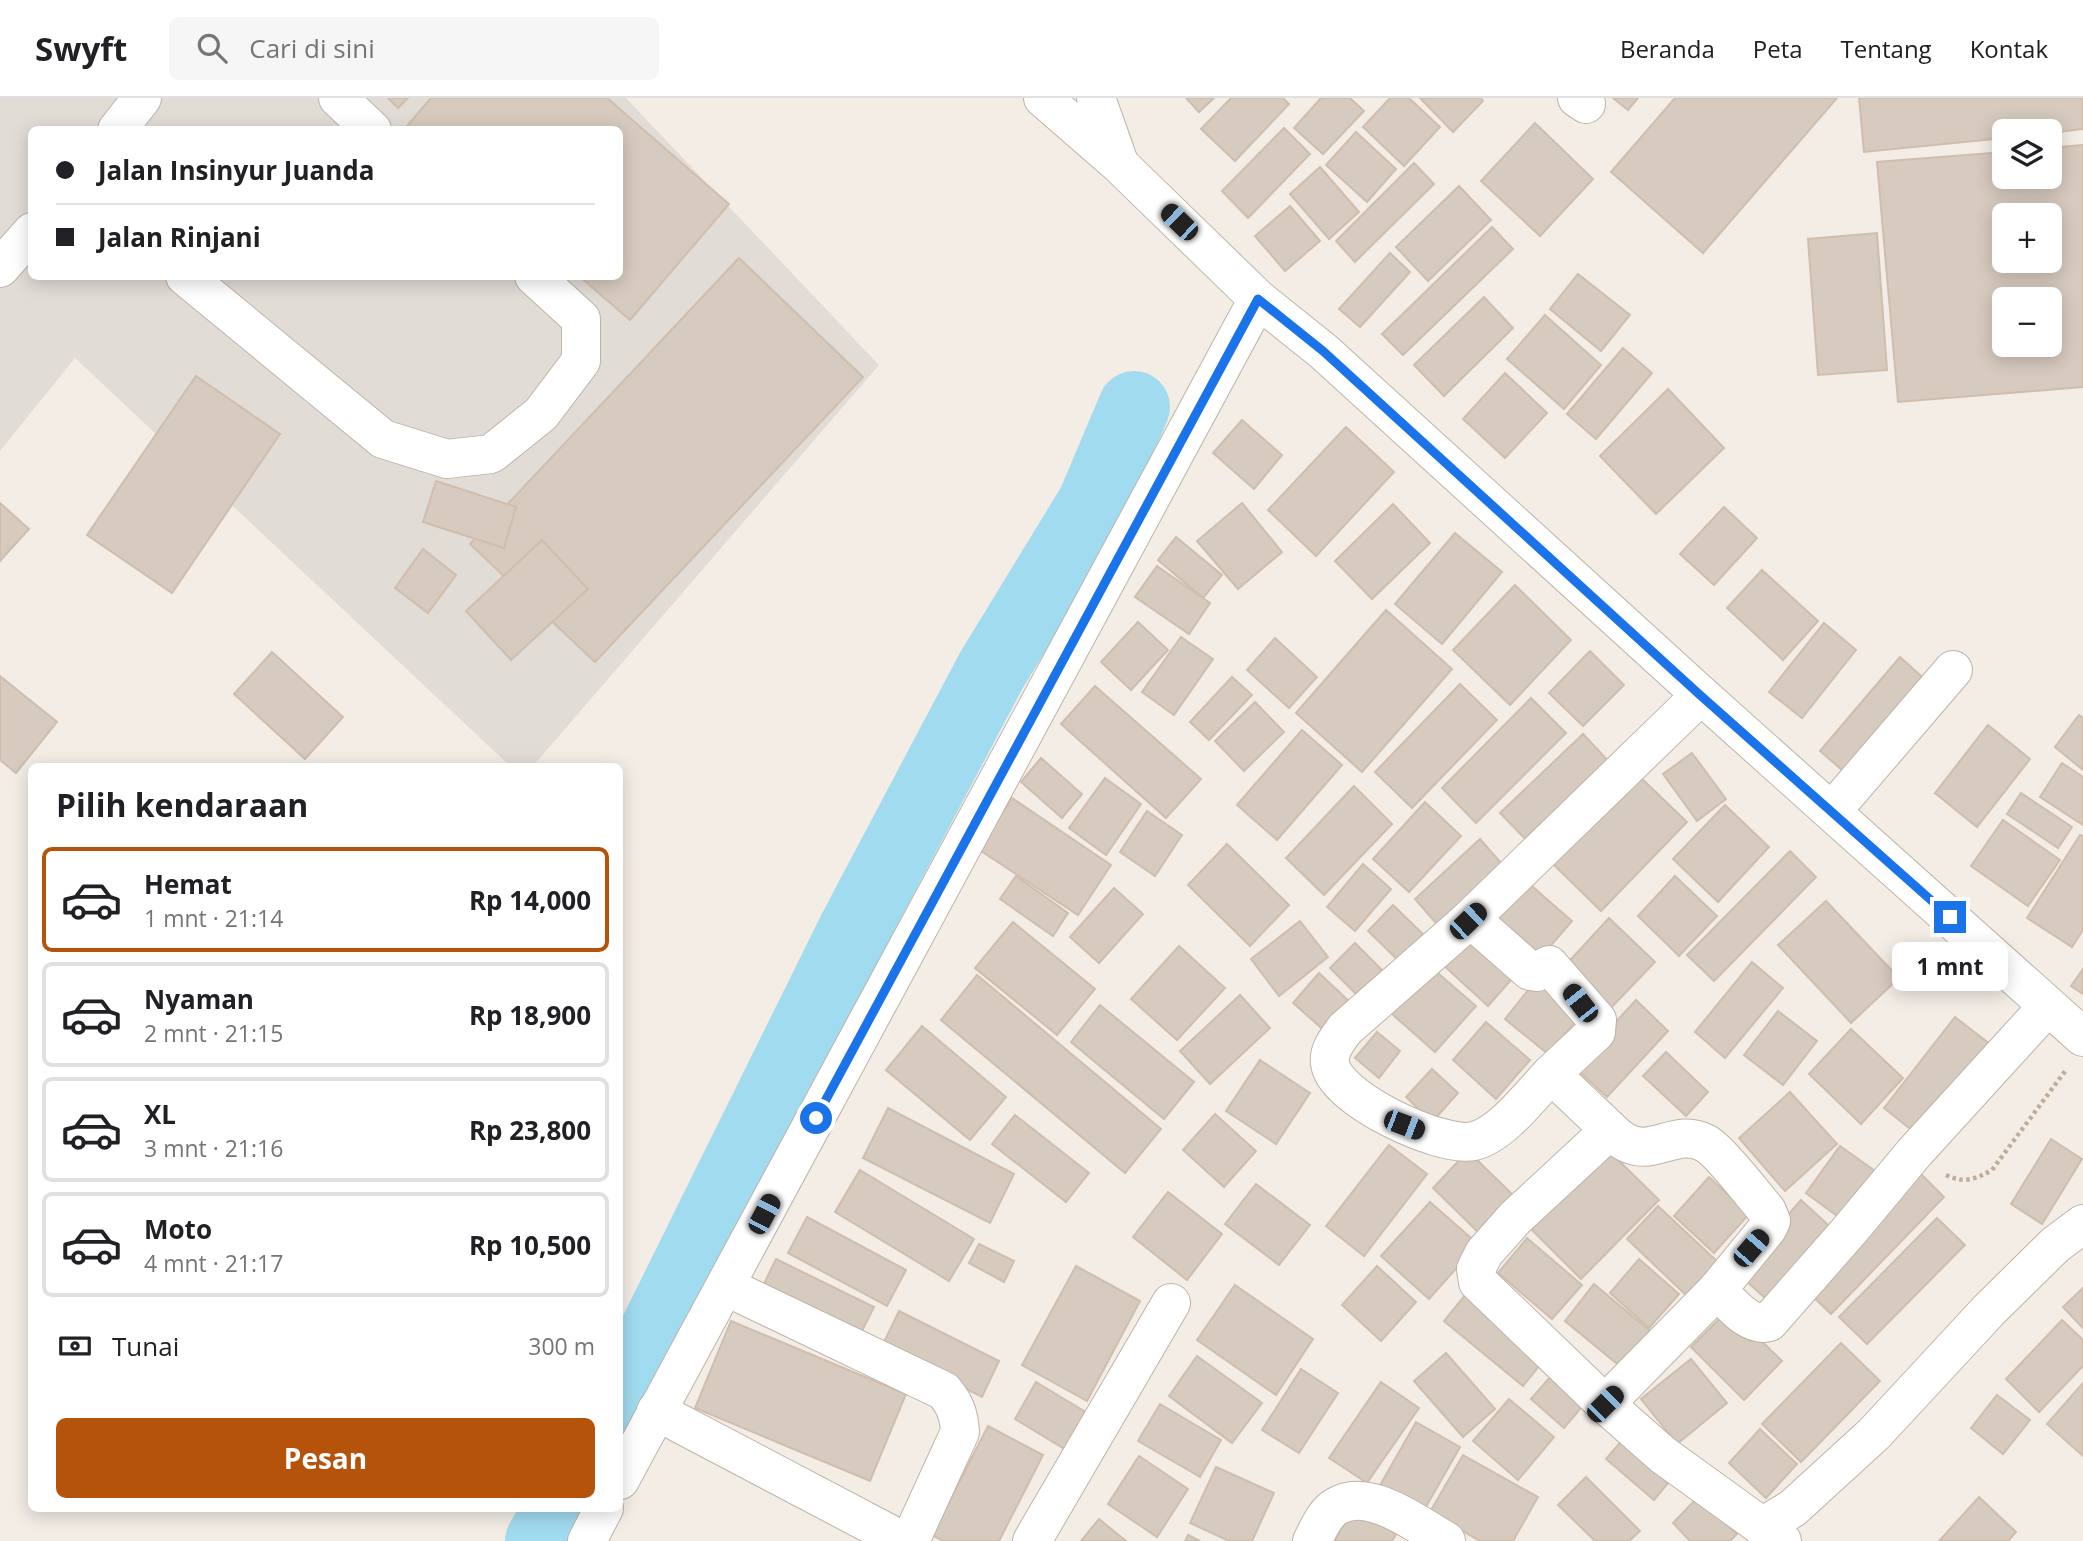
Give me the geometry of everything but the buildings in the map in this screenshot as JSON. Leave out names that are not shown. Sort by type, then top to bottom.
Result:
[{"type":"street","points":[[120,126],[142,98]]},
{"type":"street","points":[[338,98],[368,126]]},
{"type":"street","points":[[1043,98],[1120,165],[1258,299],[1323,351],[1700,695],[2048,1006],[2075,1053]]},
{"type":"street","points":[[1096,98],[1120,165]]},
{"type":"street","points":[[0,268],[28,236]]},
{"type":"street","points":[[190,280],[383,439],[447,460],[491,454],[541,414],[581,360],[581,319],[538,280]]},
{"type":"street","points":[[623,1474],[1258,299]]},
{"type":"street","points":[[1832,811],[1953,670]]},
{"type":"street","points":[[1468,921],[1480,927],[1530,971],[1537,972],[1549,965],[1597,1020],[1596,1032],[1495,1132],[1472,1142],[1445,1139],[1404,1125],[1374,1110],[1335,1077],[1330,1063],[1331,1050],[1345,1029],[1468,921],[1700,695]]},
{"type":"street","points":[[1717,1290],[1753,1322],[1769,1322],[1913,1153],[2048,1006]]},
{"type":"street","points":[[1551,1074],[1627,1144],[1653,1147],[1671,1140],[1707,1143],[1772,1220],[1717,1290],[1605,1404]]},
{"type":"street","points":[[1610,1130],[1515,1218],[1479,1260],[1476,1275],[1483,1288],[1662,1455],[1772,1534],[1793,1508],[1874,1434],[1989,1310],[2055,1245],[2083,1224]]},
{"type":"street","points":[[725,1286],[944,1391],[954,1403],[959,1416],[960,1432],[910,1541]]},
{"type":"street","points":[[1032,1541],[1171,1303]]},
{"type":"street","points":[[656,1412],[903,1541]]},
{"type":"street","points":[[1312,1541],[1325,1518],[1336,1506],[1367,1500],[1391,1510],[1446,1541]]},
{"type":"street","points":[[587,1541],[602,1512]]},
{"type":"path","points":[[1913,1153],[1958,1181],[1978,1178],[1992,1170],[2075,1053]]},
{"type":"shaded area","points":[[0,98],[626,98],[879,365],[536,763],[507,763],[75,358],[0,451]]},
{"type":"waterway","points":[[623,1397],[855,928],[991,671],[1093,504],[1134,407]]},
{"type":"waterway","points":[[541,1541],[558,1512]]},
{"type":"route","points":[[816,1118],[1258,299],[1323,351],[1700,695],[1950,917]]}]
